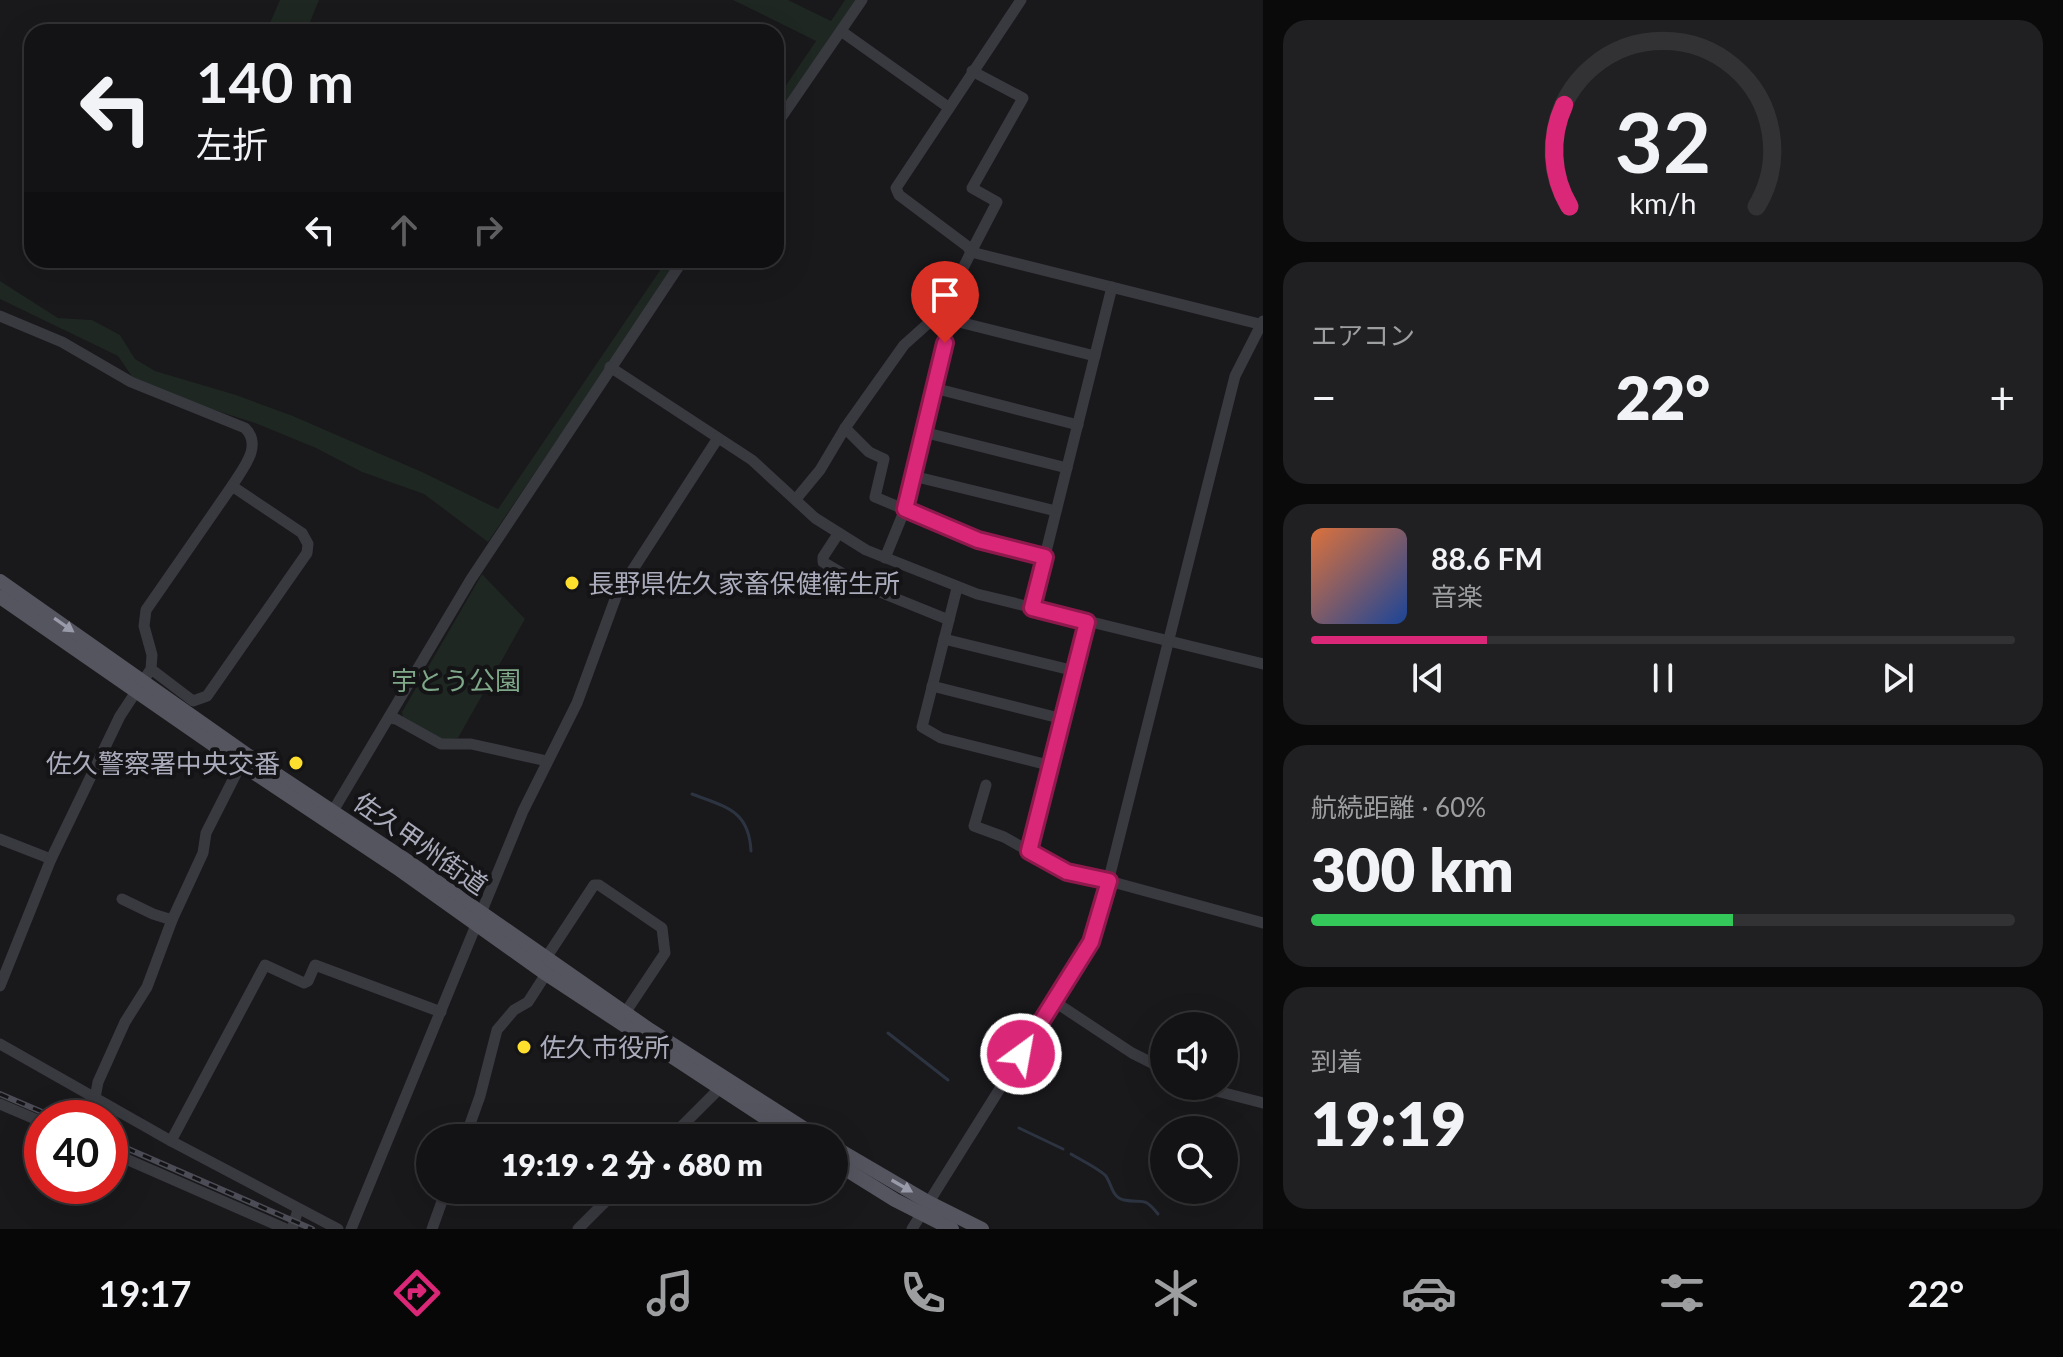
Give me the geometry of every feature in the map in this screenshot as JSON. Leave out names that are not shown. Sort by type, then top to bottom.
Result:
[{"type":"main road","name":"佐久甲州街道","points":[[0,581],[246,754],[333,811],[479,919],[546,974],[622,1018],[777,1124]]},
{"type":"main road","name":"佐久甲州街道","points":[[0,597],[143,680],[241,764],[479,919],[546,958],[622,1018]]},
{"type":"main road","name":"佐久甲州街道","points":[[723,1085],[794,1124]]},
{"type":"main road","points":[[848,1156],[952,1229]]},
{"type":"main road","points":[[848,1169],[924,1208],[982,1229]]},
{"type":"street","points":[[784,113],[862,0]]},
{"type":"street","points":[[912,1229],[1091,942],[1109,881],[1235,376],[1262,323],[971,252],[896,192],[898,183],[1021,0]]},
{"type":"street","points":[[841,31],[948,107]]},
{"type":"street","points":[[885,558],[905,509],[934,388],[946,315],[971,252],[997,202],[972,188],[1023,98],[972,71]]},
{"type":"street","points":[[333,811],[471,579],[678,268]]},
{"type":"street","points":[[1032,608],[1112,287]]},
{"type":"street","points":[[796,499],[820,470],[845,428],[910,339],[946,315],[1095,356]]},
{"type":"street","points":[[0,986],[51,859],[120,716],[143,680],[152,655],[144,626],[146,610],[232,486],[253,447],[253,437],[245,428],[131,382],[62,342],[1,316]]},
{"type":"street","points":[[610,367],[752,460],[838,534],[885,558],[957,588],[1263,664]]},
{"type":"street","points":[[934,388],[1078,425]]},
{"type":"street","points":[[845,428],[869,452],[883,457],[875,497],[978,540],[1045,557]]},
{"type":"street","points":[[923,432],[1067,468]]},
{"type":"street","points":[[351,1229],[523,811],[577,703],[617,594],[718,438]]},
{"type":"street","points":[[913,476],[1056,511]]},
{"type":"street","points":[[143,680],[193,701],[207,696],[307,553],[308,544],[302,533],[232,486]]},
{"type":"street","points":[[838,534],[822,559],[829,567],[860,584],[949,620]]},
{"type":"street","points":[[957,588],[922,727],[941,738],[1052,766]]},
{"type":"street","points":[[1029,851],[1087,622]]},
{"type":"street","points":[[944,639],[1075,671]]},
{"type":"street","points":[[932,686],[1063,719]]},
{"type":"street","points":[[389,718],[441,744],[476,744],[547,761]]},
{"type":"street","points":[[95,1098],[98,1082],[125,1022],[147,987],[172,920],[203,853],[206,833],[241,764]]},
{"type":"street","points":[[986,785],[974,826],[1004,837],[1067,872],[1263,923]]},
{"type":"street","points":[[0,839],[51,859]]},
{"type":"street","points":[[546,958],[594,885],[599,885],[662,928],[665,953],[622,1018]]},
{"type":"street","points":[[122,899],[172,920]]},
{"type":"street","points":[[171,1141],[265,965],[304,983],[315,965],[441,1012]]},
{"type":"street","points":[[470,1124],[497,1030],[514,1010],[528,1002],[546,974]]},
{"type":"street","points":[[1055,1002],[1150,1062]]},
{"type":"street","points":[[0,1044],[171,1141],[338,1229]]},
{"type":"street","points":[[684,1124],[723,1085]]},
{"type":"street","points":[[1238,1097],[1263,1103]]},
{"type":"street","points":[[0,1104],[24,1114]]},
{"type":"street","points":[[128,1160],[289,1229],[298,1210]]},
{"type":"street","points":[[432,1229],[441,1204]]},
{"type":"street","points":[[578,1229],[603,1204]]},
{"type":"green space","points":[[280,0],[319,0],[309,24],[270,24]]},
{"type":"green space","points":[[733,0],[788,0],[831,21],[845,0],[856,0],[784,106],[784,88],[816,41]]},
{"type":"green space","points":[[662,268],[674,268],[488,542],[424,494],[362,472],[316,448],[255,423],[135,381],[118,356],[0,299],[0,281],[58,318],[92,320],[120,335],[135,359],[155,371],[293,416],[498,509]]},
{"type":"green space","name":"宇とう公園","points":[[482,574],[525,619],[458,738],[443,740],[403,717],[402,712]]},
{"type":"waterway","points":[[692,794],[734,812],[746,827],[751,851]]},
{"type":"waterway","points":[[888,1033],[948,1080]]},
{"type":"waterway","points":[[1019,1128],[1063,1149]]},
{"type":"waterway","points":[[1071,1154],[1105,1175],[1120,1198],[1146,1202],[1158,1214]]},
{"type":"railway","points":[[0,1094],[24,1104]]},
{"type":"railway","points":[[128,1149],[312,1229]]},
{"type":"place","name":"長野県佐久家畜保健衛生所","points":[[572,583]]},
{"type":"place","name":"佐久警察署中央交番","points":[[296,763]]},
{"type":"place","name":"佐久市役所","points":[[524,1047]]},
{"type":"route","points":[[945,343],[905,509],[978,540],[1045,557],[1032,608],[1087,622],[1029,851],[1067,872],[1109,881],[1091,942],[1021,1054]]}]
